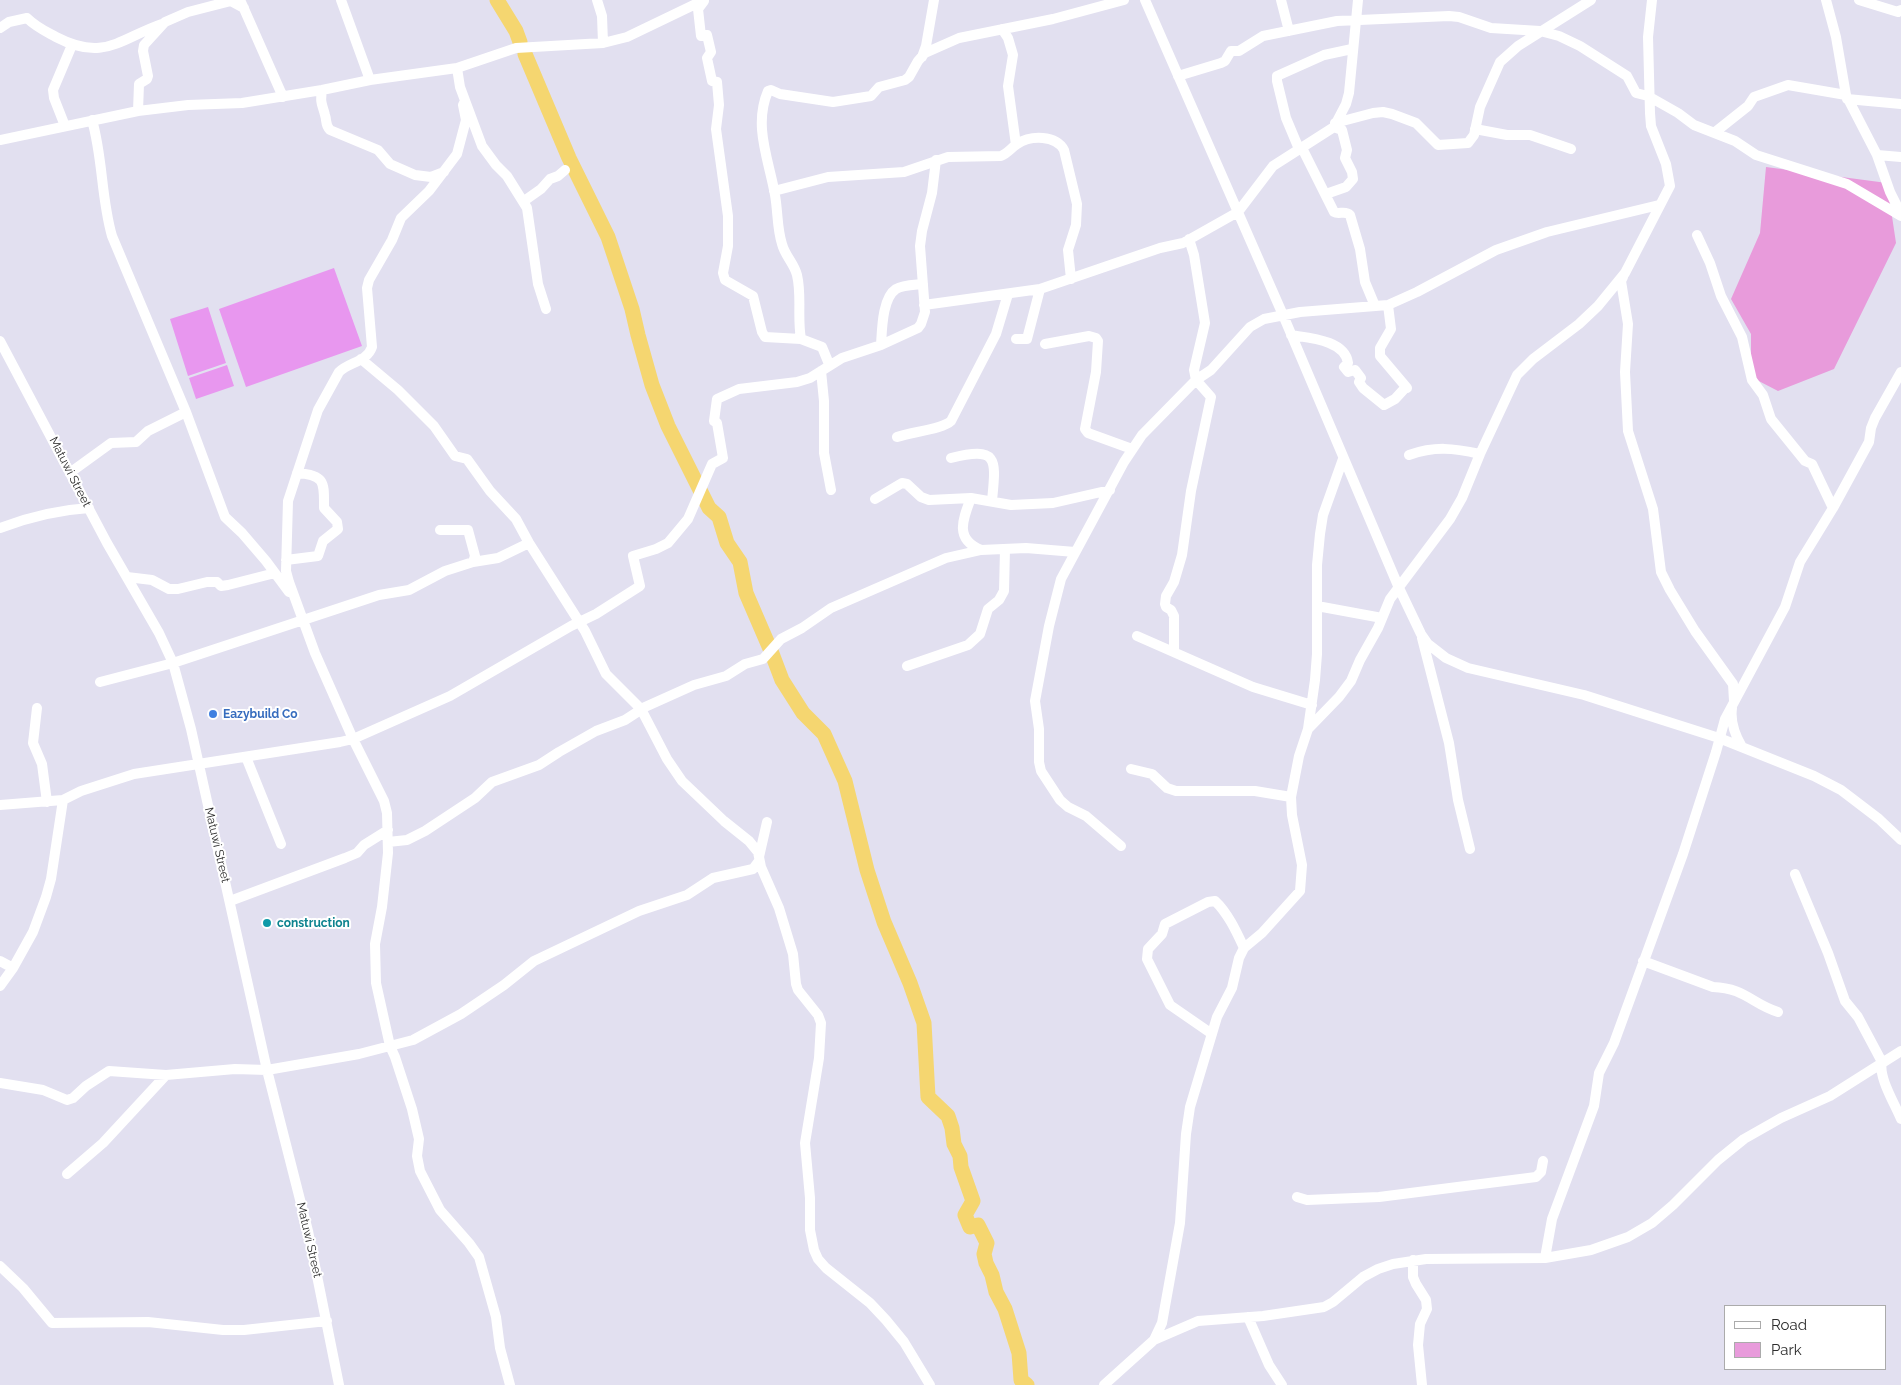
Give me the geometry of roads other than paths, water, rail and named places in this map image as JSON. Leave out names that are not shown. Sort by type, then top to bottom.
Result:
[{"type":"street","points":[[341,0],[370,80]]},
{"type":"street","points":[[597,0],[602,16],[603,43]]},
{"type":"street","points":[[0,140],[138,111],[188,105],[242,103],[370,80],[457,68],[516,48],[603,43],[627,37],[704,0]]},
{"type":"street","points":[[704,0],[698,9],[701,36],[707,35],[711,52],[707,58],[712,81],[717,82],[719,105],[716,128],[728,216],[728,246],[723,268],[725,280],[753,296],[765,337],[801,339],[822,348],[829,364]]},
{"type":"street","points":[[801,339],[800,297],[797,273],[782,247],[774,191],[766,159],[761,125],[761,116],[768,91],[833,102],[871,96],[879,88],[904,80],[909,76],[921,58],[926,46],[934,0]]},
{"type":"street","points":[[921,58],[938,46],[959,38],[1053,19],[1124,0]]},
{"type":"street","points":[[1145,0],[1283,315],[1399,588],[1421,634],[1449,743],[1458,800],[1470,849]]},
{"type":"street","points":[[1281,0],[1289,31]]},
{"type":"street","points":[[1334,125],[1346,104],[1349,93],[1358,0]]},
{"type":"street","points":[[924,305],[1040,289],[1160,248],[1183,243],[1238,212],[1273,166],[1301,149],[1334,125],[1383,112],[1416,123],[1433,142],[1444,146],[1468,144],[1475,129],[1480,107],[1500,62],[1513,49],[1591,0]]},
{"type":"street","points":[[1652,0],[1648,37],[1648,96],[1651,126],[1666,164],[1670,186],[1621,281],[1628,324],[1625,372],[1628,431],[1653,508],[1661,572],[1696,631],[1733,684],[1731,717],[1742,747]]},
{"type":"street","points":[[1826,0],[1836,37],[1846,97],[1877,155],[1890,192],[1901,215]]},
{"type":"street","points":[[1859,0],[1900,12]]},
{"type":"street","points":[[1893,0],[1900,12]]},
{"type":"street","points":[[0,29],[9,22],[27,18],[35,26],[72,45],[90,49],[118,44],[142,31],[188,12],[231,1],[242,4],[283,97]]},
{"type":"street","points":[[1178,76],[1221,63],[1225,61],[1231,51],[1239,51],[1263,36],[1355,20],[1449,16],[1491,28],[1540,31],[1559,36],[1580,46],[1627,76],[1636,93],[1648,96],[1678,113],[1694,125],[1735,141],[1767,160],[1847,184],[1901,215]]},
{"type":"street","points":[[138,111],[139,84],[147,79],[148,76],[143,51],[144,45],[166,22]]},
{"type":"street","points":[[1016,145],[1008,86],[1016,36],[1020,25]]},
{"type":"street","points":[[1002,29],[1008,38],[1013,56]]},
{"type":"street","points":[[65,126],[54,98],[53,90],[72,45]]},
{"type":"street","points":[[1352,49],[1324,55],[1278,76],[1277,81],[1286,118],[1334,212],[1350,215],[1360,249],[1365,282],[1375,306]]},
{"type":"street","points":[[457,68],[465,101],[482,146],[489,158],[507,176],[527,208],[538,284],[546,309]]},
{"type":"street","points":[[1714,133],[1748,106],[1754,97],[1788,85],[1846,97],[1901,104]]},
{"type":"street","points":[[322,90],[320,104],[325,114],[326,126],[330,130],[378,150],[390,164],[415,175],[431,177],[445,172]]},
{"type":"street","points":[[465,101],[463,104],[466,120],[457,154],[445,172],[401,218],[392,240],[369,280],[367,288],[372,347],[369,354],[344,367],[339,372],[318,410],[287,508],[286,560],[289,582],[302,620],[353,739],[384,801],[388,830],[387,866],[375,944],[375,973],[390,1046],[396,1057],[419,1138],[417,1156],[420,1171],[440,1210],[479,1257],[496,1317],[500,1348],[510,1385]]},
{"type":"street","points":[[92,120],[97,142],[105,208],[112,236],[186,412],[225,517],[242,533],[295,601]]},
{"type":"street","points":[[1326,194],[1346,187],[1353,179],[1352,172],[1345,158],[1347,150],[1342,130],[1334,125]]},
{"type":"street","points":[[1475,129],[1507,134],[1530,135],[1571,149]]},
{"type":"street","points":[[774,191],[828,177],[904,172],[936,160],[960,155],[1001,156],[1023,141],[1046,138],[1054,140],[1064,150],[1077,204],[1076,225],[1068,250],[1071,279]]},
{"type":"street","points":[[1877,155],[1901,157]]},
{"type":"street","points":[[0,805],[63,800],[80,791],[134,774],[353,739],[450,696],[611,605],[640,586],[633,556],[668,543],[688,518],[712,464],[722,458],[717,423],[714,421],[717,399],[745,388],[797,382],[810,378],[829,364],[858,352],[881,346],[918,328],[923,318],[924,305],[920,246],[932,193],[936,160]]},
{"type":"street","points":[[524,201],[541,189],[550,179],[558,176],[565,170]]},
{"type":"street","points":[[1120,846],[1086,816],[1068,807],[1060,800],[1039,767],[1039,728],[1035,702],[1049,626],[1060,585],[1074,552],[1132,449],[1142,435],[1196,380],[1211,370],[1250,327],[1264,319],[1283,315],[1388,305],[1417,292],[1496,250],[1547,232],[1659,205]]},
{"type":"street","points":[[1697,235],[1721,296],[1742,337],[1750,377],[1764,395],[1771,419],[1805,461],[1812,464],[1833,508]]},
{"type":"street","points":[[1174,652],[1174,616],[1171,610],[1166,607],[1165,601],[1174,582],[1182,556],[1191,491],[1211,402],[1211,397],[1196,380],[1194,370],[1205,323],[1190,239]]},
{"type":"street","points":[[1308,729],[1340,698],[1350,682],[1390,599],[1454,512],[1517,376],[1533,359],[1579,324],[1598,306],[1624,274]]},
{"type":"street","points":[[881,346],[886,308],[893,292],[898,288],[923,284]]},
{"type":"street","points":[[1016,339],[1027,339],[1040,289]]},
{"type":"street","points":[[898,437],[910,432],[946,425],[951,421],[996,334],[1008,294]]},
{"type":"street","points":[[1291,335],[1334,345],[1348,358],[1348,363],[1344,367],[1348,372],[1355,370],[1361,378],[1359,382],[1363,388],[1384,405],[1395,399],[1407,388],[1380,356],[1380,348],[1391,329],[1388,305]]},
{"type":"street","points":[[1045,344],[1089,336],[1096,338],[1098,341],[1097,366],[1085,429],[1088,433],[1132,449]]},
{"type":"street","name":"Matuwi Street","points":[[0,341],[71,472],[88,508],[159,633],[173,663],[199,764],[267,1070],[304,1214],[328,1322],[339,1385]]},
{"type":"street","points":[[361,359],[398,390],[434,426],[456,456],[467,460],[490,491],[519,522],[529,543],[579,622],[606,674],[641,710],[682,781],[724,821],[753,844],[758,852],[759,860],[779,908],[793,954],[798,990],[818,1015],[821,1023],[819,1058],[805,1143],[810,1198],[810,1230],[814,1250],[818,1259],[826,1268],[870,1303],[886,1320],[904,1342],[930,1385]]},
{"type":"street","points":[[820,371],[824,409],[824,453],[831,490]]},
{"type":"street","points":[[1545,1258],[1552,1219],[1594,1106],[1599,1073],[1614,1042],[1683,854],[1725,719],[1785,606],[1800,562],[1833,508],[1869,442],[1875,418],[1901,372]]},
{"type":"street","points":[[71,472],[111,443],[136,442],[148,431],[186,412]]},
{"type":"street","points":[[1408,455],[1425,449],[1445,448],[1456,448],[1480,454]]},
{"type":"street","points":[[951,458],[980,453],[992,460],[994,476],[992,501]]},
{"type":"street","points":[[1154,1340],[1160,1328],[1166,1305],[1177,1242],[1188,1120],[1217,1018],[1232,988],[1239,958],[1244,948],[1262,933],[1300,891],[1302,866],[1292,815],[1292,797],[1299,756],[1308,729],[1312,705],[1317,654],[1317,565],[1320,534],[1323,516],[1343,458]]},
{"type":"street","points":[[286,560],[318,556],[323,541],[335,532],[338,526],[337,522],[324,508],[325,489],[321,480],[312,475],[297,473]]},
{"type":"street","points":[[875,499],[902,483],[907,484],[921,497],[929,500],[971,498],[1011,505],[1053,503],[1110,490]]},
{"type":"street","points":[[971,498],[963,519],[962,528],[968,542],[981,550]]},
{"type":"street","points":[[0,528],[35,516],[88,508]]},
{"type":"street","points":[[440,530],[468,530],[475,556],[473,562]]},
{"type":"street","points":[[100,682],[173,663],[379,595],[409,590],[445,571],[473,562],[498,558],[529,543]]},
{"type":"street","points":[[388,842],[408,840],[416,836],[475,798],[488,784],[539,765],[596,731],[625,720],[641,710],[694,685],[726,676],[745,664],[763,659],[781,639],[802,628],[831,608],[946,558],[981,550],[1026,548],[1074,552]]},
{"type":"street","points":[[907,666],[968,645],[980,634],[988,609],[999,600],[1004,591],[1005,549]]},
{"type":"street","points":[[127,577],[152,580],[168,589],[178,589],[207,582],[216,582],[221,586],[228,586],[275,573]]},
{"type":"street","points":[[1317,606],[1382,618]]},
{"type":"street","points":[[1421,634],[1437,652],[1468,668],[1584,695],[1719,738],[1814,776],[1841,790],[1879,819],[1901,840]]},
{"type":"street","points":[[1137,636],[1253,687],[1312,705]]},
{"type":"street","points":[[36,708],[33,743],[42,764],[47,802]]},
{"type":"street","points":[[246,757],[281,844]]},
{"type":"street","points":[[1131,769],[1152,774],[1168,788],[1176,791],[1255,791],[1292,797]]},
{"type":"street","points":[[0,986],[13,968],[33,932],[46,897],[51,879],[63,800]]},
{"type":"street","points":[[0,1083],[43,1090],[67,1100],[73,1098],[86,1086],[109,1071],[166,1075],[235,1069],[267,1070],[343,1058],[413,1040],[461,1014],[504,985],[534,961],[639,911],[687,895],[712,878],[753,869],[759,860],[767,822]]},
{"type":"street","points":[[230,901],[357,853],[364,845],[388,830]]},
{"type":"street","points":[[1794,874],[1828,952],[1845,1001],[1858,1017],[1882,1062],[1881,1067],[1885,1081],[1901,1119]]},
{"type":"street","points":[[1212,1034],[1170,1005],[1147,959],[1148,949],[1162,934],[1165,924],[1208,902],[1215,902],[1220,906],[1244,948]]},
{"type":"street","points":[[0,961],[13,968]]},
{"type":"street","points":[[1643,961],[1713,987],[1742,993],[1764,1007],[1778,1012]]},
{"type":"street","points":[[1104,1385],[1154,1340],[1198,1322],[1305,1311],[1324,1307],[1371,1272],[1393,1264],[1413,1260],[1545,1258],[1607,1245],[1642,1230],[1673,1205],[1718,1160],[1744,1139],[1781,1118],[1830,1096],[1901,1051]]},
{"type":"street","points":[[67,1174],[103,1143],[166,1075]]},
{"type":"street","points":[[1297,1198],[1307,1200],[1379,1196],[1510,1181],[1536,1177],[1541,1172],[1542,1162]]},
{"type":"street","points":[[1413,1260],[1413,1277],[1426,1300],[1427,1309],[1420,1324],[1418,1345],[1422,1385]]},
{"type":"street","points":[[0,1266],[23,1288],[52,1323],[148,1322],[230,1330],[328,1322]]},
{"type":"street","points":[[1248,1317],[1266,1359],[1282,1385]]},
{"type":"waterway","points":[[497,0],[516,31],[520,42]]},
{"type":"waterway","points":[[525,54],[569,158],[608,237],[632,309],[652,385],[668,426],[709,508],[719,517],[727,543],[740,562],[746,593],[782,680],[803,713],[824,734],[845,781],[867,870],[884,922],[910,983],[924,1023],[928,1097],[948,1116],[954,1144],[960,1156],[961,1167],[973,1201],[965,1215],[970,1227],[978,1225],[987,1243],[984,1254],[986,1263],[992,1275],[996,1292],[1005,1309],[1019,1353],[1021,1380],[1027,1385]]},
{"type":"place","name":"Eazybuild Co","points":[[213,714]]},
{"type":"place","name":"construction","points":[[267,923]]}]
